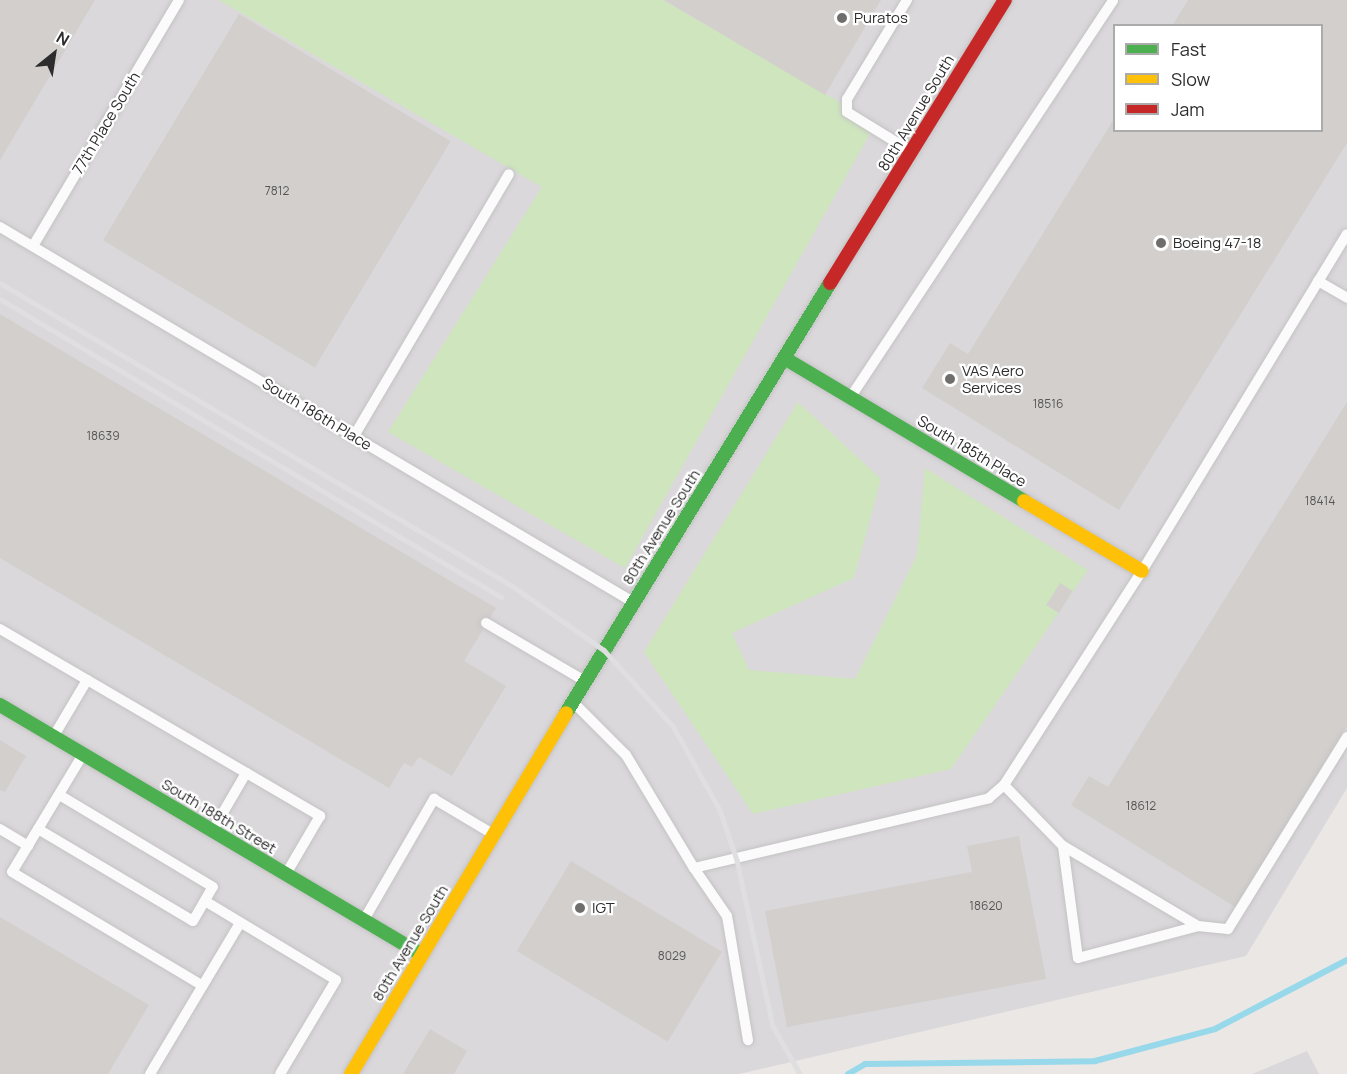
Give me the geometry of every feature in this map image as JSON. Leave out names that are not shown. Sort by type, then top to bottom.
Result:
[{"type":"street","name":"80th Avenue South","points":[[351,1074],[633,602],[786,359],[1005,0]]},
{"type":"street","name":"South 185th Place","points":[[786,359],[1142,571]]},
{"type":"street","name":"South 188th Street","points":[[0,705],[422,955]]},
{"type":"lane","name":"77th Place South","points":[[33,246],[178,0]]},
{"type":"lane","points":[[907,0],[847,99],[847,112],[912,152]]},
{"type":"lane","points":[[850,397],[1113,0]]},
{"type":"lane","points":[[354,436],[509,174]]},
{"type":"lane","name":"South 186th Place","points":[[0,227],[633,602]]},
{"type":"lane","points":[[694,868],[989,798],[1004,785],[1142,571],[1347,234]]},
{"type":"lane","points":[[1318,281],[1347,298]]},
{"type":"lane","points":[[486,623],[585,681]]},
{"type":"lane","points":[[0,629],[320,816],[286,875]]},
{"type":"lane","points":[[54,737],[87,680]]},
{"type":"lane","points":[[573,701],[626,755],[694,868],[727,916],[748,1040]]},
{"type":"lane","points":[[1063,846],[1078,958],[1198,926],[1228,929],[1347,737]]},
{"type":"lane","points":[[83,754],[12,872],[202,986]]},
{"type":"lane","points":[[212,831],[246,773]]},
{"type":"lane","points":[[1004,785],[1063,846],[1198,926]]},
{"type":"lane","points":[[38,829],[193,921],[213,887],[59,795]]},
{"type":"lane","points":[[364,920],[434,799],[494,834]]},
{"type":"lane","points":[[0,829],[28,846]]},
{"type":"lane","points":[[205,901],[336,980],[280,1074]]},
{"type":"lane","points":[[150,1074],[240,922]]},
{"type":"shaded area","points":[[0,0],[1347,0],[1347,788],[1246,956],[739,1074],[0,1074]]},
{"type":"shaded area","points":[[1307,1051],[1319,1074],[1252,1074]]},
{"type":"green space","points":[[219,0],[663,0],[876,123],[625,568],[388,432],[542,187]]},
{"type":"green space","points":[[798,402],[881,479],[854,578],[732,633],[749,670],[855,679],[917,555],[925,468],[1088,570],[951,769],[753,814],[644,652]]},
{"type":"building","points":[[0,0],[95,0],[0,160]]},
{"type":"building","points":[[664,0],[881,0],[825,95]]},
{"type":"building","name":"Boeing 47-18","points":[[1188,0],[1347,0],[1347,143],[1119,510],[922,388],[950,343],[968,354],[1113,121],[1113,132],[1323,132],[1323,24],[1173,24]]},
{"type":"building","points":[[239,14],[451,141],[315,368],[103,240]]},
{"type":"building","points":[[0,314],[496,608],[464,661],[506,686],[452,776],[419,757],[412,767],[404,763],[389,788],[0,558]]},
{"type":"building","points":[[1347,402],[1347,726],[1235,907],[1071,805],[1089,776],[1108,787]]},
{"type":"building","points":[[1060,583],[1073,591],[1059,613],[1046,605]]},
{"type":"building","points":[[0,740],[26,756],[5,792],[0,790]]},
{"type":"building","points":[[1019,836],[1046,979],[787,1027],[765,911],[972,872],[967,846]]},
{"type":"building","points":[[571,861],[722,952],[668,1042],[517,951]]},
{"type":"building","points":[[0,917],[149,1005],[108,1074],[0,1074]]},
{"type":"building","points":[[430,1029],[467,1051],[454,1074],[403,1074]]},
{"type":"waterway","points":[[848,1074],[865,1064],[1095,1061],[1215,1029],[1347,960]]},
{"type":"railway","points":[[0,283],[511,585],[604,650],[673,726],[720,810],[737,860],[773,1026],[800,1074]]},
{"type":"railway","points":[[0,299],[501,597]]},
{"type":"traffic: fast","points":[[566,713],[830,283]]},
{"type":"traffic: fast","points":[[786,359],[1024,501]]},
{"type":"traffic: fast","points":[[0,705],[422,955]]},
{"type":"traffic: slow","points":[[1024,501],[1142,571]]},
{"type":"traffic: slow","points":[[351,1074],[566,713]]},
{"type":"traffic: jam","points":[[830,283],[1005,0]]},
{"type":"place","name":"Puratos","points":[[842,18]]},
{"type":"place","name":"Boeing 47-18","points":[[1161,243]]},
{"type":"place","name":"VAS Aero Services","points":[[950,379]]},
{"type":"place","name":"IGT","points":[[580,908]]}]
